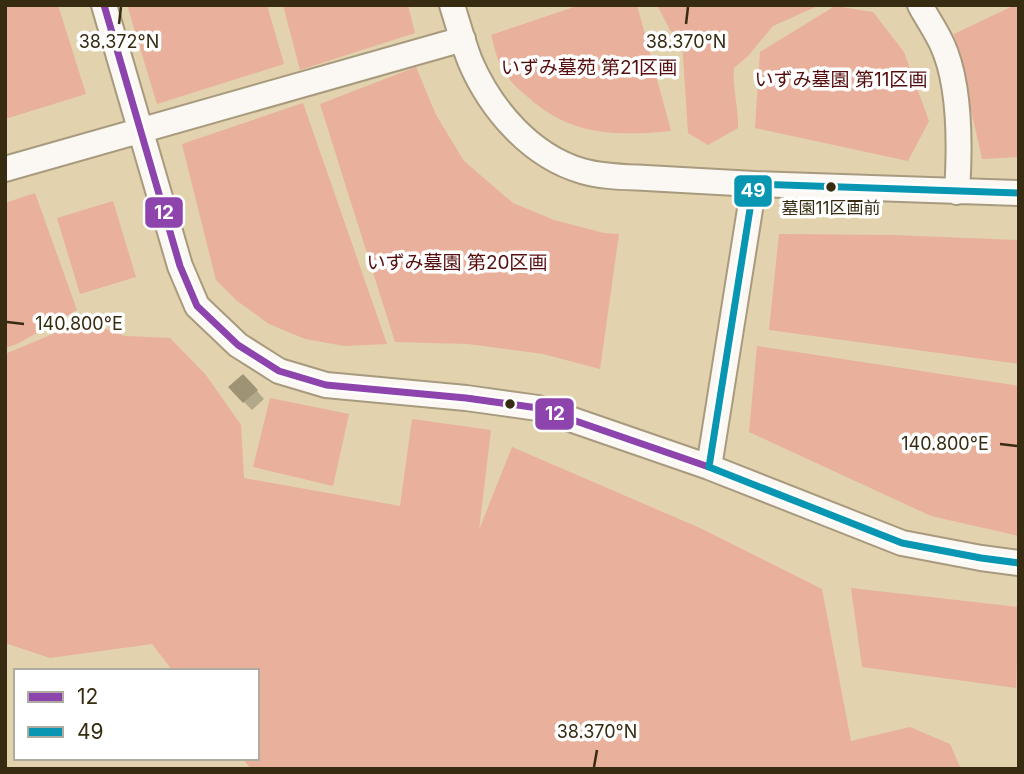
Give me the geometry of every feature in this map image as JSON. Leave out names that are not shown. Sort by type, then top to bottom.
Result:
[{"type":"street","points":[[104,5],[180,266],[197,306],[238,345],[279,371],[326,385],[466,398],[538,408],[709,467],[902,543],[1019,563]]},
{"type":"street","points":[[452,5],[471,63],[489,95],[509,122],[534,147],[558,162],[583,172],[609,176],[754,184],[1019,193]]},
{"type":"street","points":[[920,5],[943,45],[951,74],[960,144],[957,192]]},
{"type":"street","points":[[5,169],[463,39]]},
{"type":"street","points":[[709,467],[754,184]]},
{"type":"green space","points":[[5,5],[58,5],[86,94],[5,119]]},
{"type":"green space","points":[[127,5],[267,5],[284,64],[157,104]]},
{"type":"green space","points":[[283,5],[408,5],[415,33],[300,70]]},
{"type":"green space","name":"いずみ墓苑 第21区画","points":[[580,5],[637,5],[671,131],[613,133],[578,126],[545,111],[506,75],[491,35]]},
{"type":"green space","points":[[657,5],[820,5],[773,26],[734,68],[738,128],[708,145],[688,133],[682,41],[670,30]]},
{"type":"green space","points":[[1019,5],[1019,157],[982,159],[954,34]]},
{"type":"green space","name":"いずみ墓園 第11区画","points":[[835,6],[873,12],[904,52],[929,121],[908,161],[755,128],[760,52]]},
{"type":"green space","name":"いずみ墓園 第20区画","points":[[416,67],[436,115],[464,161],[513,203],[554,220],[604,233],[619,234],[600,369],[543,354],[468,344],[395,342],[320,104]]},
{"type":"green space","points":[[303,103],[387,344],[344,346],[305,339],[269,324],[236,300],[216,280],[182,144]]},
{"type":"green space","points":[[35,193],[77,310],[5,348],[5,203]]},
{"type":"green space","points":[[113,201],[136,277],[80,294],[57,218]]},
{"type":"green space","points":[[779,234],[1019,240],[1019,364],[769,330]]},
{"type":"green space","points":[[84,321],[125,336],[170,338],[206,375],[241,425],[244,478],[400,506],[412,419],[491,430],[479,530],[512,447],[700,528],[822,589],[851,741],[910,727],[950,744],[961,769],[251,769],[244,760],[259,760],[259,669],[171,669],[152,644],[50,658],[5,643],[5,354]]},
{"type":"green space","points":[[757,346],[1019,386],[1019,536],[931,516],[749,432]]},
{"type":"green space","points":[[270,398],[349,414],[333,486],[253,467]]},
{"type":"green space","points":[[851,588],[1019,607],[1016,688],[862,667]]},
{"type":"building","points":[[243,374],[258,390],[243,403],[228,387]]},
{"type":"transit line","name":"12","points":[[104,5],[180,266],[197,306],[238,345],[279,371],[326,385],[466,398],[538,408],[709,467]]},
{"type":"transit line","name":"49","points":[[1019,193],[754,184],[709,467],[902,543],[1019,563]]},
{"type":"place","name":"墓園11区画前","points":[[831,187]]}]
